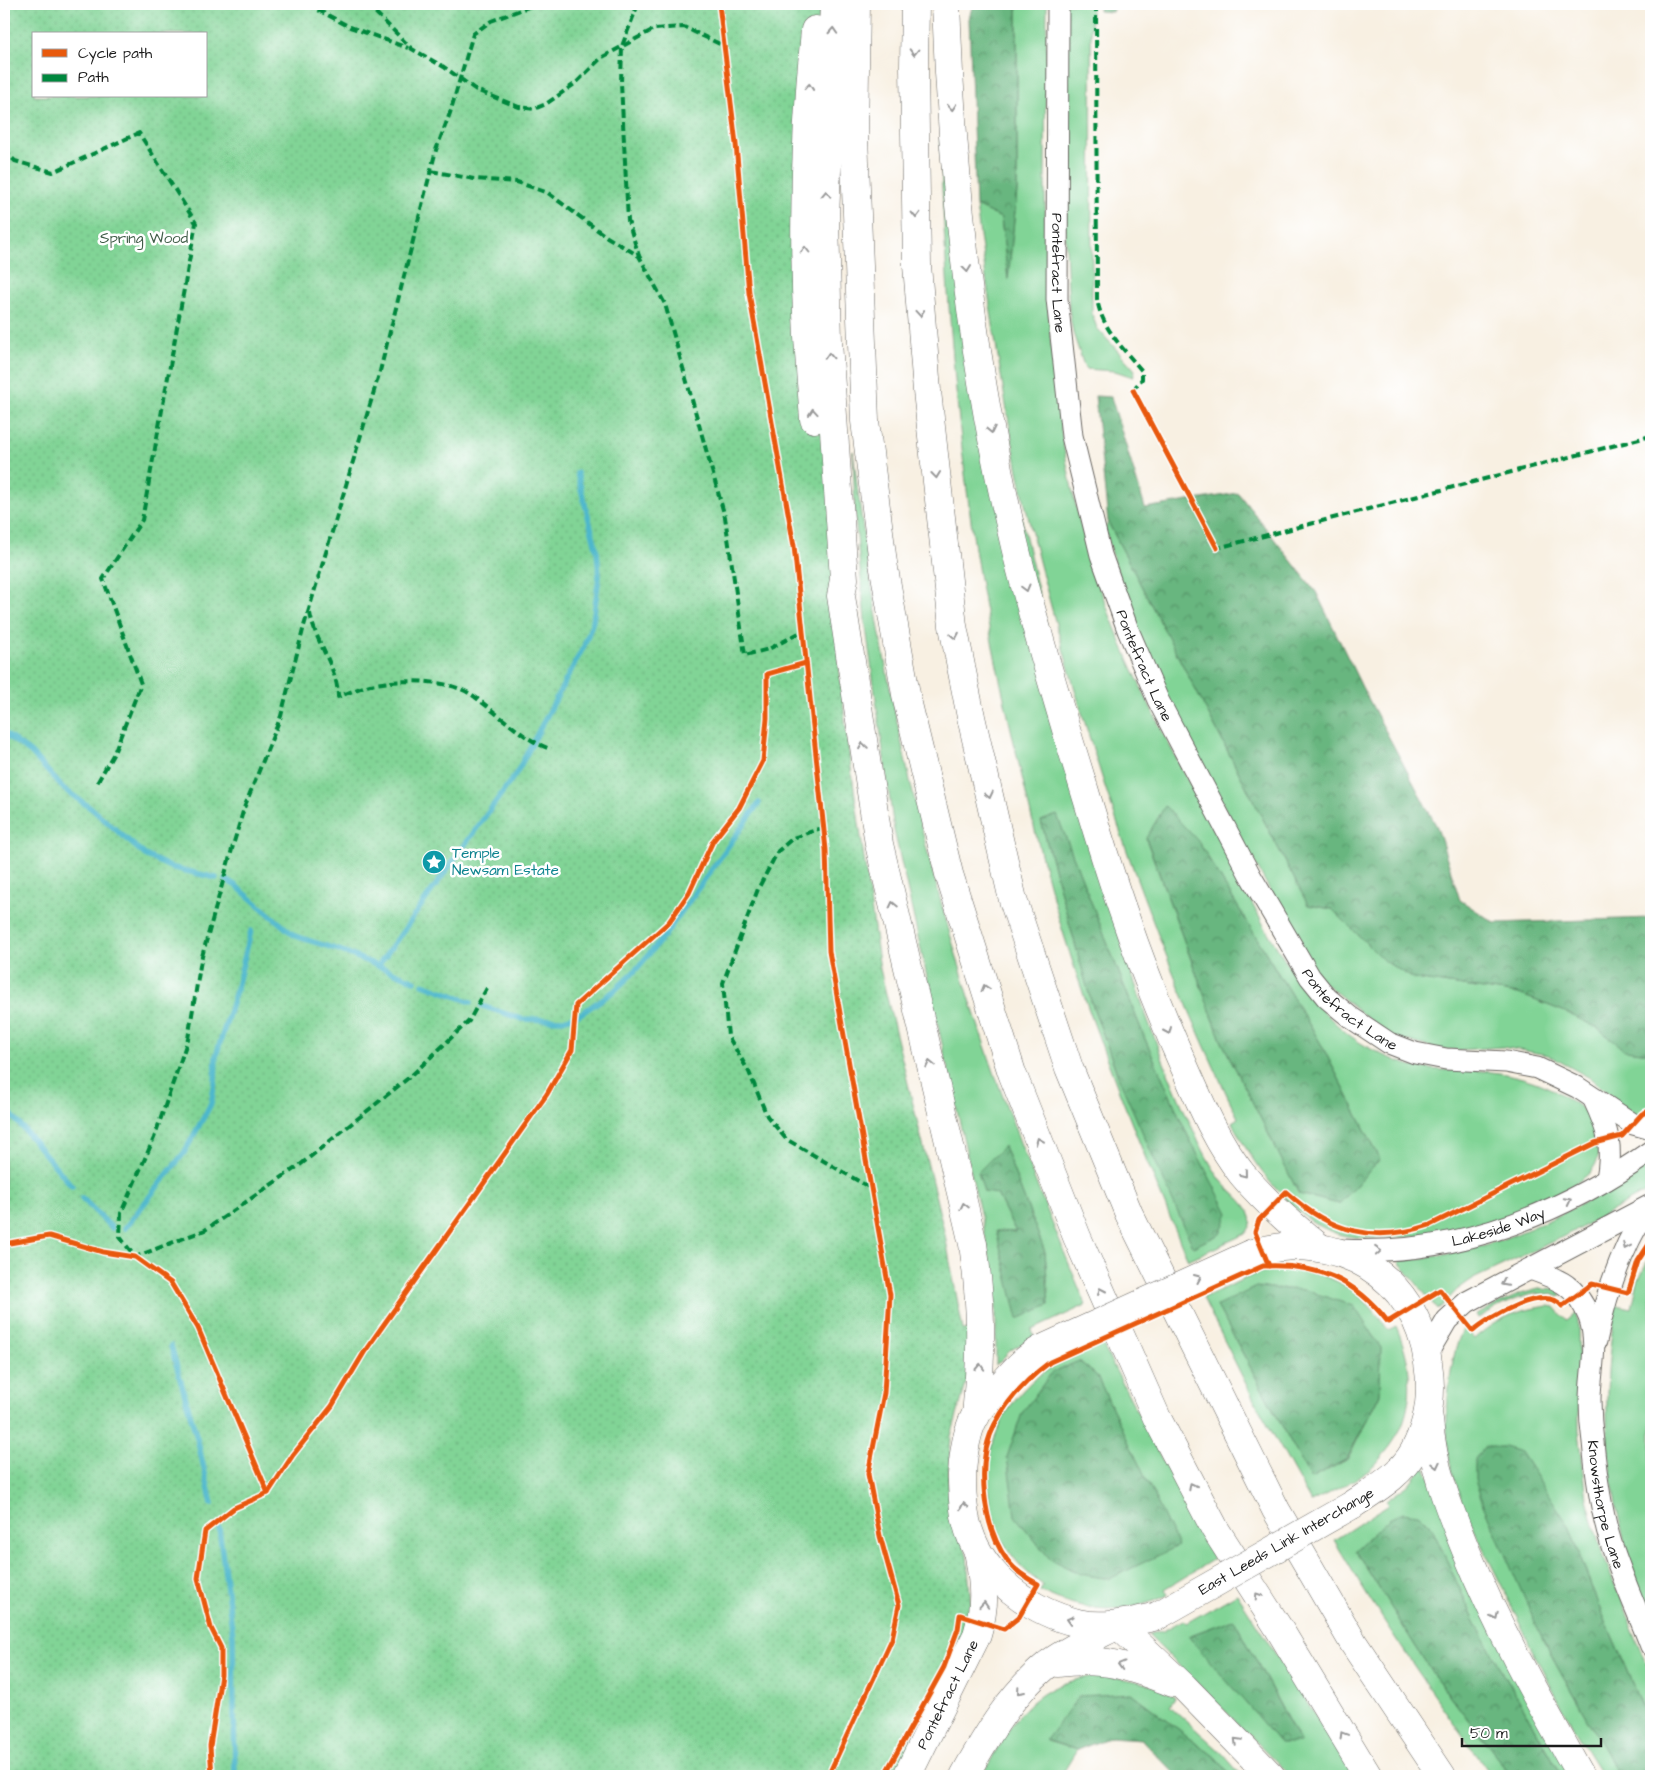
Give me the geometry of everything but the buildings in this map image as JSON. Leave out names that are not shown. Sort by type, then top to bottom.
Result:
[{"type":"highway","points":[[817,4],[809,91],[804,185],[805,283],[812,403],[828,572],[841,596]]},
{"type":"highway","points":[[834,4],[825,218],[828,342],[844,579],[841,596],[878,844],[973,1244],[980,1296],[982,1334],[976,1416]]},
{"type":"highway","points":[[856,4],[854,136],[865,421],[883,563],[907,700],[949,874],[1012,1073],[1077,1237],[1157,1418],[1215,1529],[1278,1627],[1368,1776]]},
{"type":"highway","points":[[915,4],[916,264],[926,392],[953,626],[971,716],[1013,900],[1069,1068],[1129,1214],[1276,1510],[1354,1644],[1442,1776]]},
{"type":"highway","points":[[946,4],[958,197],[988,415],[1013,537],[1047,666],[1112,879],[1149,986],[1202,1105],[1223,1145],[1242,1174],[1273,1206],[1324,1249]]},
{"type":"highway","name":"East Leeds Link Interchange","points":[[1276,1246],[1324,1249],[1350,1257],[1384,1277],[1412,1308],[1422,1331],[1431,1381],[1428,1417],[1414,1452],[1394,1476],[1352,1505],[1157,1616],[1118,1626],[1079,1623],[1039,1608],[1016,1594],[996,1576],[978,1552],[969,1531],[962,1496],[962,1462],[968,1435],[976,1416],[1018,1367],[1042,1349],[1252,1253],[1276,1246]]},
{"type":"highway","points":[[1428,1417],[1430,1439],[1444,1498],[1478,1580],[1518,1664],[1581,1776]]},
{"type":"highway","name":"Pontefract Lane","points":[[907,1776],[978,1635],[984,1612],[985,1589],[978,1552]]},
{"type":"highway","points":[[964,1776],[989,1731],[1022,1689],[1048,1664],[1118,1626],[1184,1687],[1271,1776]]},
{"type":"highway","points":[[1048,1664],[1100,1660],[1144,1672],[1184,1687]]},
{"type":"street","name":"Pontefract Lane","points":[[1058,4],[1057,298],[1072,436],[1101,555],[1128,630],[1158,700],[1250,875],[1310,977],[1327,998],[1366,1030],[1389,1043],[1415,1053],[1446,1059],[1506,1062],[1537,1068],[1561,1078],[1633,1124],[1651,1129]]},
{"type":"street","points":[[1594,1100],[1610,1140],[1611,1158],[1607,1179]]},
{"type":"street","name":"Lakeside Way","points":[[1324,1249],[1366,1252],[1447,1244],[1495,1231],[1554,1208],[1607,1179],[1651,1151]]},
{"type":"street","points":[[1427,1354],[1447,1320],[1467,1302],[1650,1206]]},
{"type":"street","name":"Knowsthorpe Lane","points":[[1650,1206],[1624,1250],[1609,1288],[1594,1356],[1590,1399],[1598,1486],[1611,1542],[1651,1646]]},
{"type":"street","name":"Knowsthorpe Lane","points":[[1530,1269],[1557,1278],[1576,1293],[1592,1326],[1594,1356]]},
{"type":"green space","name":"Temple Newsam Estate","points":[[4,4],[820,4],[811,155],[840,677],[849,754],[880,969],[945,1235],[963,1330],[971,1329],[967,1381],[951,1436],[948,1482],[949,1497],[967,1555],[972,1618],[896,1776],[4,1776]]},
{"type":"green space","points":[[973,4],[1017,4],[1017,191],[1008,280],[1001,218],[976,206],[969,18]]},
{"type":"green space","points":[[1017,4],[1047,4],[1045,213],[1047,283],[1060,422],[1072,490],[1090,558],[1132,669],[1248,897],[1280,952],[1317,1004],[1337,1025],[1359,1042],[1395,1060],[1426,1069],[1483,1071],[1506,1074],[1550,1088],[1577,1105],[1594,1122],[1598,1131],[1600,1149],[1592,1170],[1583,1179],[1568,1188],[1508,1215],[1458,1231],[1397,1238],[1349,1236],[1321,1227],[1289,1203],[1262,1171],[1240,1138],[1232,1122],[1238,1118],[1214,1068],[1170,965],[1112,809],[1062,645],[1031,529],[1006,405],[976,206],[1001,218],[1008,277],[1017,191]],"holes":[[[1146,839],[1198,841],[1321,1044],[1380,1159],[1339,1204],[1299,1194],[1221,1040]]]},
{"type":"green space","points":[[1066,4],[1091,4],[1092,314],[1097,328],[1135,370],[1133,377],[1115,371],[1085,369],[1073,333],[1069,310],[1065,227]]},
{"type":"green space","points":[[1099,4],[1115,4],[1112,12],[1099,11]]},
{"type":"green space","points":[[940,138],[952,214],[1110,905],[1151,1029],[1175,1090],[1205,1154],[1218,1176],[1246,1206],[1251,1217],[1251,1224],[1245,1234],[1188,1260],[1121,1096],[1090,1013],[1050,887],[1018,760],[984,602],[968,498],[956,395]],"holes":[[[1057,816],[1145,1039],[1188,1136],[1227,1213],[1119,1079],[1091,1001],[1041,821]]]},
{"type":"green space","points":[[1095,396],[1111,397],[1145,508],[1238,493],[1316,592],[1362,687],[1437,827],[1460,900],[1495,923],[1651,918],[1651,1053],[1625,1050],[1598,1028],[1563,1011],[1519,994],[1414,979],[1383,960],[1332,909],[1308,905],[1108,522]]},
{"type":"green space","points":[[853,451],[874,601],[888,676],[920,824],[940,898],[984,1043],[1033,1175],[1086,1305],[1032,1330],[1034,1337],[1011,1350],[996,1365],[996,1298],[988,1248],[894,830],[865,620],[855,517]],"holes":[[[1004,1147],[1045,1252],[1049,1305],[996,1231],[1016,1232],[997,1194]]]},
{"type":"green space","points":[[1108,522],[1308,905],[1332,909],[1383,960],[1414,979],[1519,994],[1563,1011],[1598,1028],[1625,1050],[1651,1053],[1651,1120],[1634,1115],[1590,1078],[1548,1055],[1502,1047],[1459,1050],[1437,1049],[1390,1036],[1318,978],[1164,697],[1123,592],[1105,529]]},
{"type":"green space","points":[[1165,806],[1198,841],[1321,1044],[1380,1159],[1339,1204],[1299,1194],[1221,1040],[1146,838]]},
{"type":"green space","points":[[1057,815],[1145,1039],[1188,1136],[1228,1213],[1220,1234],[1193,1247],[1119,1079],[1091,1001],[1041,821]]},
{"type":"green space","points":[[1004,1146],[1045,1252],[1049,1305],[1018,1319],[996,1231],[1016,1232],[997,1194],[984,1192],[978,1172]]},
{"type":"green space","points":[[1651,1164],[1651,1189],[1575,1231],[1471,1280],[1457,1290],[1438,1310],[1399,1262],[1401,1260],[1468,1250],[1532,1228],[1592,1198]]},
{"type":"green space","points":[[1651,1253],[1651,1618],[1624,1540],[1616,1502],[1607,1426],[1607,1387],[1616,1305],[1632,1308],[1638,1281]]},
{"type":"green space","points":[[1285,1269],[1302,1271],[1318,1274],[1345,1286],[1368,1304],[1388,1330],[1396,1326],[1407,1359],[1410,1392],[1407,1409],[1395,1440],[1370,1469],[1311,1502],[1254,1400],[1203,1298],[1257,1273]],"holes":[[[1217,1306],[1380,1394],[1348,1459],[1311,1479]]]},
{"type":"green space","points":[[1256,1287],[1305,1290],[1354,1306],[1381,1348],[1380,1394],[1347,1459],[1311,1479],[1217,1306]]},
{"type":"green space","points":[[1539,1289],[1557,1290],[1562,1294],[1560,1297],[1550,1294],[1528,1295],[1507,1303],[1478,1318],[1476,1314],[1520,1294]]},
{"type":"green space","points":[[1548,1306],[1555,1307],[1567,1321],[1577,1312],[1579,1431],[1587,1499],[1601,1550],[1651,1675],[1651,1726],[1594,1594],[1569,1526],[1544,1642],[1619,1776],[1603,1776],[1561,1705],[1473,1528],[1456,1485],[1449,1456],[1447,1418],[1450,1377],[1458,1341],[1464,1327],[1474,1339],[1508,1316]]},
{"type":"green space","points":[[1102,1344],[1214,1559],[1165,1589],[1168,1595],[1152,1602],[1135,1606],[1104,1609],[1072,1603],[1040,1591],[1043,1585],[1020,1565],[1003,1541],[992,1515],[988,1487],[990,1459],[997,1431],[1011,1405],[1031,1382],[1039,1376],[1056,1365]],"holes":[[[1079,1361],[1097,1376],[1177,1546]]]},
{"type":"green space","points":[[1079,1361],[1097,1376],[1178,1546],[1109,1579],[1080,1574],[1050,1559],[1015,1516],[1007,1457],[1022,1413],[1052,1372]]},
{"type":"green space","points":[[1484,1447],[1504,1447],[1521,1452],[1569,1526],[1594,1594],[1651,1726],[1651,1776],[1619,1776],[1544,1642],[1483,1505],[1475,1479],[1475,1459]]},
{"type":"green space","points":[[1422,1467],[1425,1467],[1571,1776],[1562,1776],[1476,1624],[1430,1525],[1425,1519],[1355,1550],[1433,1674],[1512,1776],[1492,1776],[1410,1660],[1334,1540],[1388,1505],[1386,1501],[1408,1485]]},
{"type":"green space","points":[[1403,1512],[1418,1514],[1430,1524],[1476,1624],[1562,1776],[1512,1776],[1433,1674],[1355,1550],[1389,1519]]},
{"type":"green space","points":[[1237,1594],[1324,1729],[1357,1776],[1291,1776],[1150,1637],[1149,1634],[1163,1631],[1183,1620],[1186,1623]],"holes":[[[1234,1619],[1300,1743],[1188,1636]]]},
{"type":"green space","points":[[1234,1619],[1300,1743],[1280,1743],[1188,1636]]},
{"type":"green space","points":[[1089,1677],[1111,1677],[1134,1681],[1166,1692],[1175,1698],[1170,1706],[1222,1753],[1242,1776],[1232,1776],[1215,1757],[1131,1693],[1047,1741],[1077,1750],[1061,1776],[982,1776],[1012,1725],[1035,1700],[1050,1690],[1068,1682]]},
{"type":"green space","points":[[1131,1693],[1215,1757],[1232,1776],[1177,1776],[1141,1739],[1111,1737],[1077,1750],[1046,1740],[1079,1696]]},
{"type":"waterway","points":[[378,966],[517,772],[584,646],[593,621],[599,576],[597,551],[577,473]]},
{"type":"waterway","points":[[4,733],[31,753],[64,789],[92,809],[145,855],[170,867],[216,878]]},
{"type":"waterway","points":[[482,1006],[522,1019],[563,1020],[579,1015],[614,991],[634,972],[665,935],[759,803]]},
{"type":"waterway","points":[[226,880],[235,885],[295,936],[339,950],[415,981]]},
{"type":"waterway","points":[[125,1228],[184,1153],[211,1104],[215,1082],[216,1056],[237,987],[251,931]]},
{"type":"waterway","points":[[423,984],[471,1002]]},
{"type":"waterway","points":[[4,1106],[72,1186]]},
{"type":"waterway","points":[[82,1198],[112,1228]]},
{"type":"waterway","points":[[171,1346],[198,1442],[212,1504]]},
{"type":"waterway","points":[[219,1528],[233,1636],[235,1776]]},
{"type":"marked path","points":[[307,4],[350,27],[408,48]]},
{"type":"marked path","points":[[367,4],[412,49],[444,67],[476,90],[519,107],[534,109],[546,104],[576,83],[601,58],[654,29],[684,27],[724,46]]},
{"type":"marked path","points":[[487,988],[469,1021],[412,1075],[300,1165],[205,1230],[135,1257],[120,1237],[121,1213],[154,1138],[188,1039],[201,960],[234,842],[244,808],[281,716],[304,626],[380,371],[436,150],[450,113],[473,34],[491,21],[536,4]]},
{"type":"marked path","points":[[638,4],[622,46],[621,83],[628,221],[639,256]]},
{"type":"marked path","points":[[1096,4],[1097,299],[1103,320],[1108,329],[1142,371],[1142,379],[1133,390],[1135,393]]},
{"type":"marked path","points":[[4,150],[15,161],[53,172],[139,133],[196,223],[142,520],[103,579],[141,684],[114,753],[96,785]]},
{"type":"marked path","points":[[431,171],[474,179],[517,182],[548,193],[607,237],[639,256],[665,304],[725,517],[745,655],[769,649],[803,631]]},
{"type":"marked path","points":[[1215,546],[1217,548],[1651,436]]},
{"type":"marked path","points":[[310,613],[316,635],[334,675],[338,697],[370,685],[382,683],[410,681],[452,686],[475,697],[532,740],[551,749]]},
{"type":"marked path","points":[[824,827],[793,838],[778,851],[758,889],[723,983],[728,1036],[749,1072],[767,1116],[786,1139],[872,1189]]},
{"type":"cycle path","points":[[719,4],[736,144],[749,293],[794,546],[826,850],[829,951],[890,1295],[884,1393],[868,1474],[880,1536],[899,1605],[892,1639],[828,1776]]},
{"type":"cycle path","points":[[1133,390],[1217,548]]},
{"type":"cycle path","points":[[212,1776],[210,1746],[221,1675],[221,1648],[211,1628],[198,1578],[205,1531],[234,1508],[268,1493],[293,1455],[332,1406],[365,1351],[547,1094],[572,1050],[576,1005],[669,922],[689,893],[713,841],[739,808],[763,761],[767,718],[767,674],[806,663]]},
{"type":"cycle path","points":[[1269,1266],[1255,1232],[1259,1220],[1286,1192],[1319,1217],[1353,1231],[1371,1233],[1409,1231],[1430,1225],[1595,1143],[1622,1136],[1642,1114],[1651,1110]]},
{"type":"cycle path","points":[[4,1244],[49,1236],[103,1252],[135,1257],[171,1283],[198,1328],[268,1493]]},
{"type":"cycle path","points":[[884,1776],[944,1667],[958,1629],[960,1615],[1004,1629],[1019,1617],[1038,1584],[1014,1568],[999,1546],[987,1512],[984,1494],[984,1475],[989,1439],[1000,1415],[1019,1390],[1050,1362],[1263,1266],[1300,1268],[1317,1271],[1333,1277],[1362,1295],[1376,1307],[1388,1322],[1440,1290],[1473,1331],[1504,1311],[1531,1301],[1554,1300],[1562,1306],[1592,1284],[1628,1293],[1638,1261],[1651,1241]]},
{"type":"place","name":"Temple Newsam Estate","points":[[434,862]]},
{"type":"park label","name":"Spring Wood","points":[[144,238]]}]
